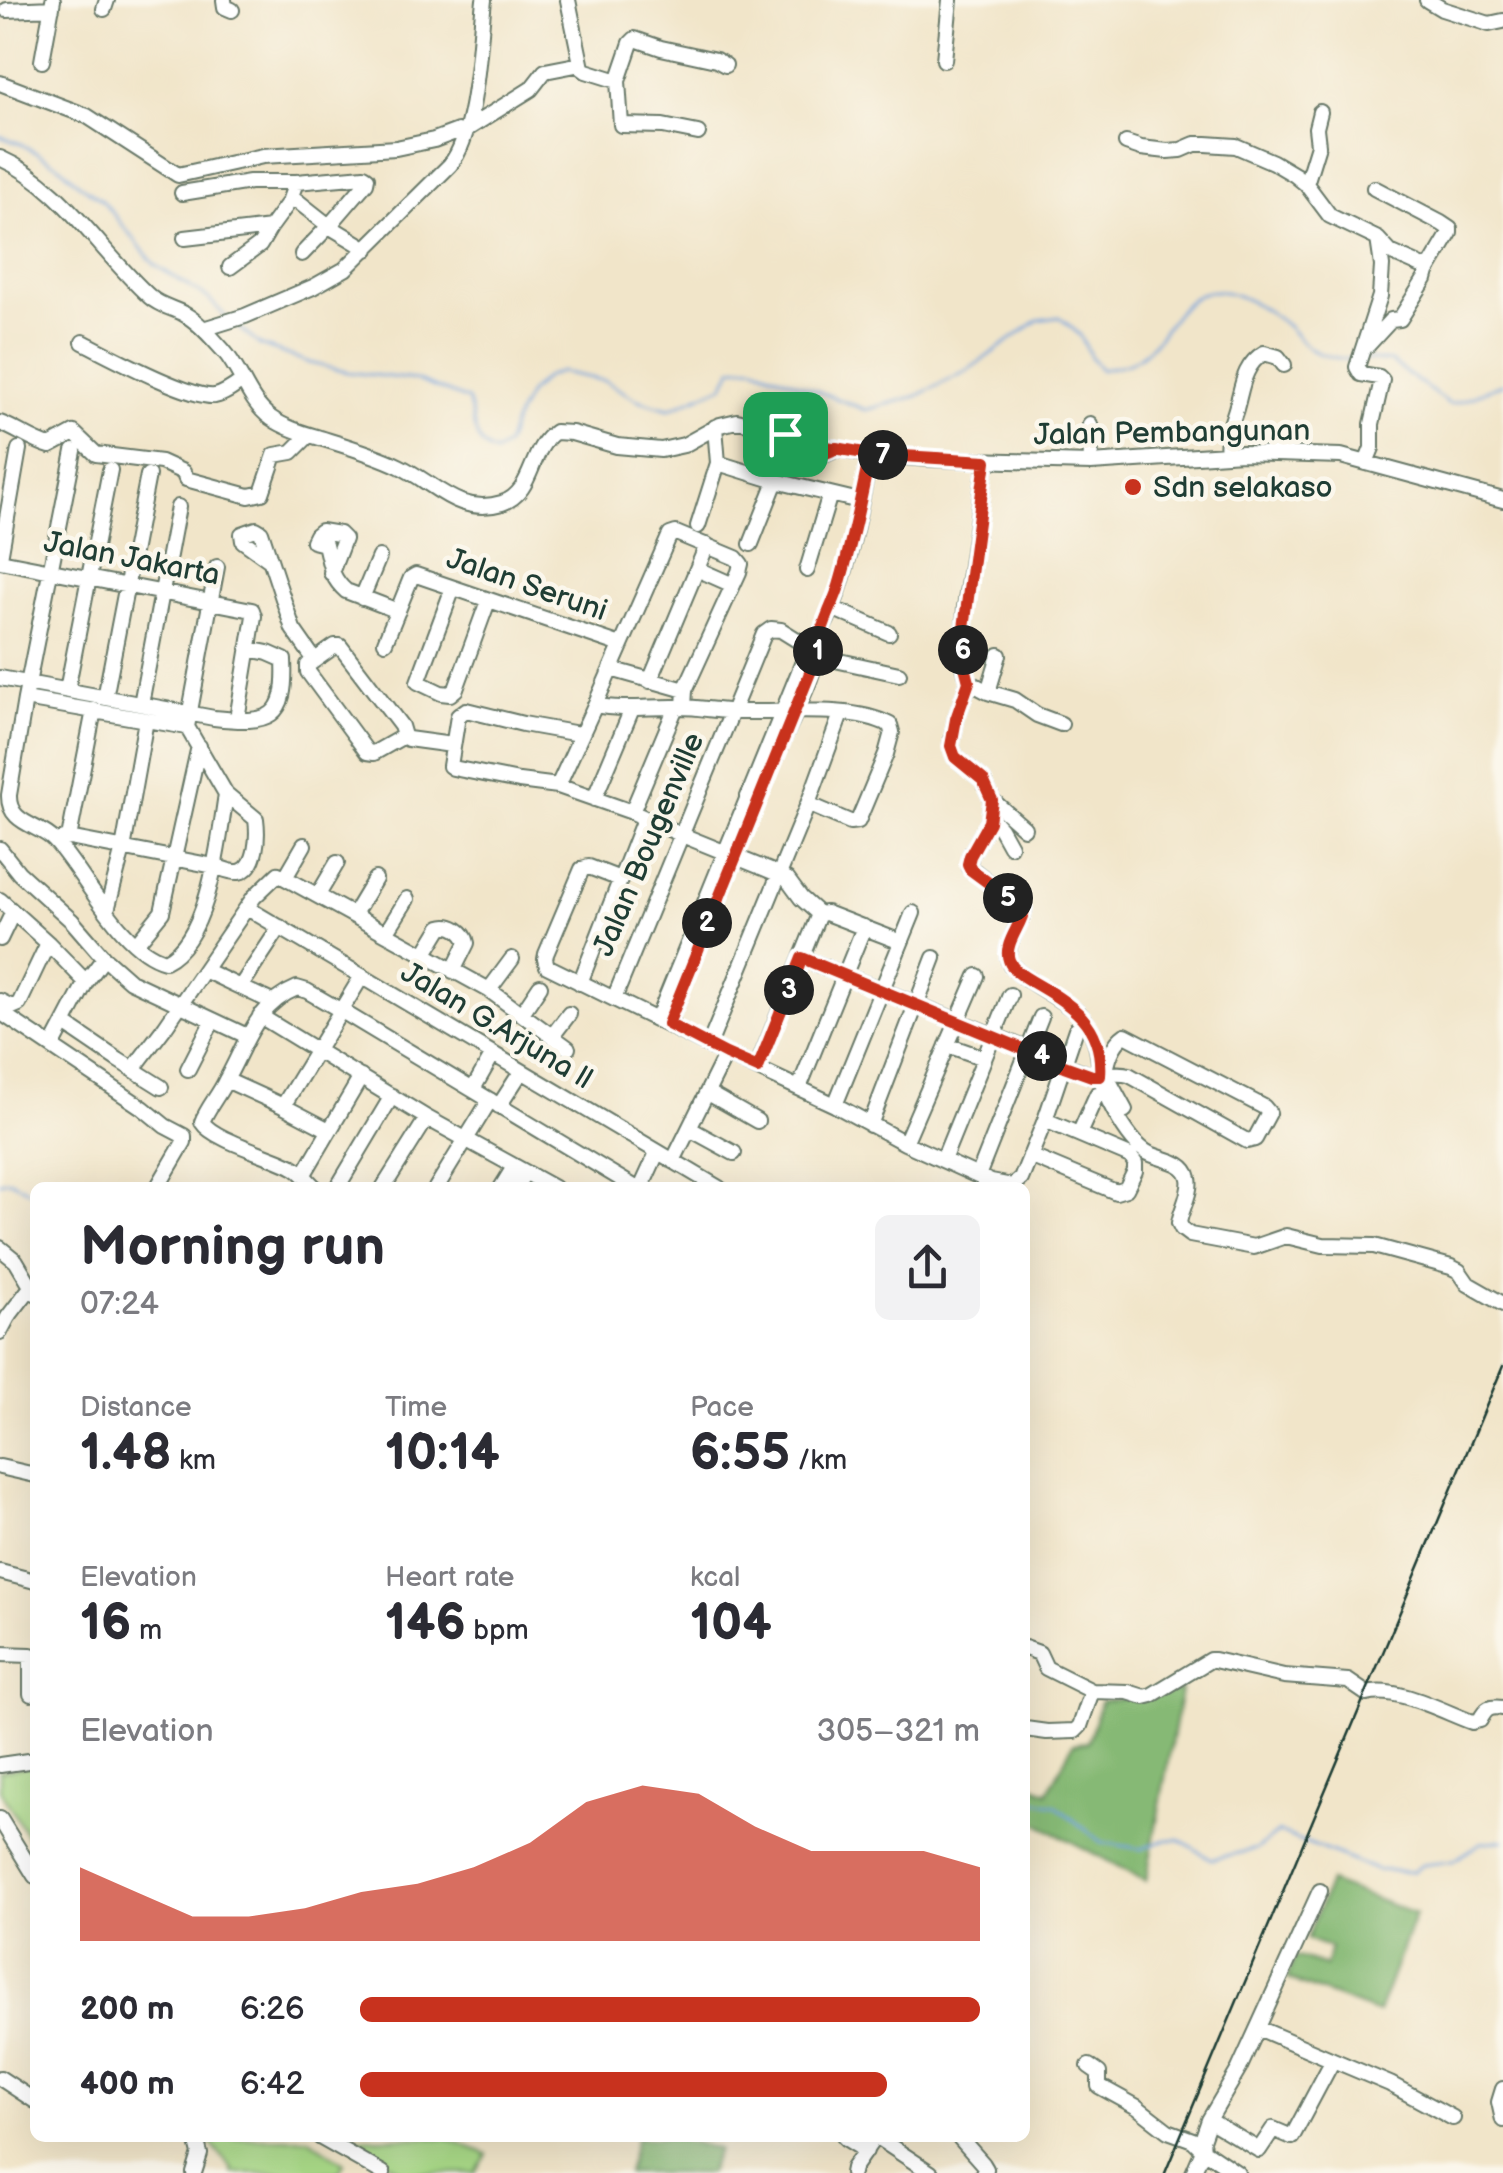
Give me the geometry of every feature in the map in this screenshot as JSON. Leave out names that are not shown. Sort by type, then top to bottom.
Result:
[{"type":"street","points":[[208,325],[315,277],[364,247],[436,169],[463,130],[480,0]]},
{"type":"street","points":[[568,0],[581,64],[586,72],[618,81]]},
{"type":"street","points":[[944,60],[950,0]]},
{"type":"street","points":[[1428,0],[1442,9],[1489,24],[1503,21]]},
{"type":"street","points":[[7,10],[52,4],[42,62]]},
{"type":"street","points":[[698,132],[663,126],[622,126],[618,81],[631,42],[635,38],[725,65]]},
{"type":"street","points":[[0,83],[80,112],[178,175],[262,156],[396,148],[434,140],[463,130],[530,90],[546,71],[581,64]]},
{"type":"street","points":[[1306,184],[1317,150],[1320,112]]},
{"type":"street","points":[[1126,143],[1156,150],[1181,150],[1195,144],[1236,146],[1274,162],[1306,184],[1330,216],[1378,239],[1390,252],[1424,266],[1426,272]]},
{"type":"street","name":"Jalan Pembangunan","points":[[0,158],[42,184],[155,300],[208,325],[254,401],[270,417],[394,463],[457,502],[475,506],[504,502],[516,495],[542,443],[555,432],[617,446],[661,450],[691,442],[715,427],[736,421],[816,445],[870,454],[986,461],[1092,464],[1228,454],[1341,456],[1503,500]]},
{"type":"street","points":[[182,194],[250,182],[294,189],[368,178],[302,254]]},
{"type":"street","points":[[1362,351],[1392,320],[1400,320],[1450,234],[1450,230],[1374,188]]},
{"type":"street","points":[[294,189],[329,226],[364,247]]},
{"type":"street","points":[[230,267],[260,245],[294,189]]},
{"type":"street","points":[[184,238],[270,228]]},
{"type":"street","points":[[1366,463],[1372,448],[1372,424],[1382,380],[1359,373],[1357,368],[1380,296],[1382,266],[1378,239]]},
{"type":"street","points":[[83,342],[170,384],[206,396],[224,393],[242,381]]},
{"type":"street","points":[[1228,454],[1228,427],[1252,363],[1264,352],[1278,356],[1284,364]]},
{"type":"street","points":[[0,423],[50,446],[74,433],[96,454],[161,462],[197,483],[250,496],[262,493],[275,456],[292,452],[309,434]]},
{"type":"street","points":[[1090,424],[1092,464]]},
{"type":"street","points":[[698,526],[718,463],[715,427]]},
{"type":"street","points":[[0,559],[19,449]]},
{"type":"street","points":[[74,451],[25,699],[9,804],[24,824],[62,840],[237,872],[246,868],[254,856],[258,824],[254,816],[226,794],[188,720],[216,566]]},
{"type":"street","points":[[662,1022],[832,608],[848,556],[870,454]]},
{"type":"street","points":[[986,461],[964,628],[964,663],[969,682],[951,746],[955,757],[983,780],[992,800],[1024,828]]},
{"type":"street","points":[[718,463],[851,499]]},
{"type":"street","points":[[66,690],[110,470]]},
{"type":"street","points":[[148,474],[100,704],[62,840],[108,910],[136,944],[158,959],[168,960],[176,954],[200,918],[214,866],[226,794]]},
{"type":"street","points":[[751,544],[776,480]]},
{"type":"street","points":[[807,570],[830,494]]},
{"type":"street","points":[[108,910],[122,848],[178,508]]},
{"type":"street","points":[[558,786],[670,535],[679,534],[740,560],[740,569],[638,816],[620,879],[580,983]]},
{"type":"street","points":[[650,682],[707,545]]},
{"type":"street","points":[[362,598],[379,557]]},
{"type":"street","name":"Jalan Jakarta","points":[[0,559],[247,608],[254,612],[248,649]]},
{"type":"street","points":[[268,559],[293,629],[314,660]]},
{"type":"street","points":[[698,569],[734,584]]},
{"type":"street","points":[[331,573],[346,591],[398,611],[385,642]]},
{"type":"street","name":"Jalan Seruni","points":[[398,611],[413,576],[620,646]]},
{"type":"street","points":[[453,588],[418,682],[441,693],[450,694],[456,689],[488,601]]},
{"type":"street","points":[[832,608],[888,633]]},
{"type":"street","name":"Jalan Bougenville","points":[[614,998],[762,638],[767,631],[781,630],[815,646]]},
{"type":"street","points":[[404,736],[374,753],[367,752],[308,672],[308,664],[340,646],[401,726],[404,736],[452,745]]},
{"type":"street","points":[[815,646],[835,660],[899,674]]},
{"type":"street","points":[[25,699],[100,704],[188,720],[230,720],[270,716],[282,697],[284,658],[248,649],[237,719]]},
{"type":"street","points":[[988,692],[999,654]]},
{"type":"street","points":[[611,668],[650,682],[683,700],[733,712],[841,714],[890,725],[886,754],[856,822],[808,804]]},
{"type":"street","points":[[0,678],[66,690],[100,704]]},
{"type":"street","points":[[969,682],[1061,724]]},
{"type":"street","points":[[597,698],[632,709],[683,700]]},
{"type":"street","points":[[594,799],[632,709]]},
{"type":"street","points":[[580,734],[466,710],[458,716],[450,762],[453,768],[558,786],[638,816],[778,874],[819,914],[826,913],[902,942]]},
{"type":"street","points":[[709,1046],[841,714]]},
{"type":"street","points":[[136,944],[162,912],[198,746]]},
{"type":"street","points":[[992,800],[986,829],[970,856],[969,867],[1024,909],[1008,950],[1010,963],[1081,1016],[1098,1045],[1108,1099],[1139,1146],[1186,1172],[1189,1184],[1179,1222],[1182,1229],[1190,1235],[1254,1246],[1286,1236],[1323,1245],[1374,1246],[1452,1266],[1468,1284],[1503,1304]]},
{"type":"street","points":[[990,817],[1010,846]]},
{"type":"street","points":[[286,876],[304,845]]},
{"type":"street","points":[[0,849],[130,981],[247,1036]]},
{"type":"street","points":[[318,894],[338,863]]},
{"type":"street","points":[[620,879],[589,867],[582,869],[546,954],[547,966],[991,1182]]},
{"type":"street","points":[[133,1069],[247,908],[275,875],[282,874],[489,990],[568,1048]]},
{"type":"street","points":[[354,914],[375,879]]},
{"type":"street","points":[[770,892],[800,898]]},
{"type":"street","points":[[386,933],[406,899]]},
{"type":"street","points":[[0,900],[86,982]]},
{"type":"street","name":"Jalan G.Arjuna ll","points":[[247,908],[709,1182]]},
{"type":"street","points":[[0,939],[13,912]]},
{"type":"street","points":[[835,1105],[913,913]]},
{"type":"street","points":[[758,1068],[819,914]]},
{"type":"street","points":[[241,986],[280,927]]},
{"type":"street","points":[[424,955],[442,927],[455,928],[464,934],[467,943],[453,970]]},
{"type":"street","points":[[799,1088],[864,928]]},
{"type":"street","points":[[0,1001],[12,1007],[19,1004],[48,943]]},
{"type":"street","points":[[54,1043],[86,982],[104,958]]},
{"type":"street","points":[[802,958],[1064,1066],[1092,1076],[1103,1075],[1112,1072],[1129,1075],[1247,1141],[1255,1139],[1269,1113],[1127,1035],[1121,1037],[1112,1052],[1103,1075]]},
{"type":"street","points":[[870,1124],[934,958]]},
{"type":"street","points":[[489,990],[512,960]]},
{"type":"street","points":[[204,970],[272,1002]]},
{"type":"street","points":[[282,1106],[362,976]]},
{"type":"street","points":[[905,1143],[977,976]]},
{"type":"street","points":[[522,1013],[540,986]]},
{"type":"street","points":[[311,1182],[292,1166],[203,1126],[203,1118],[260,1016],[272,1002],[292,990],[302,989],[628,1182]]},
{"type":"street","points":[[944,1160],[1010,995]]},
{"type":"street","points":[[0,1012],[162,1125],[184,1136],[161,1182]]},
{"type":"street","points":[[553,1035],[568,1014]]},
{"type":"street","points":[[260,1016],[427,1118],[542,1182]]},
{"type":"street","points":[[978,1176],[1041,1017]]},
{"type":"street","points":[[188,1069],[213,1020]]},
{"type":"street","points":[[65,1024],[161,1086]]},
{"type":"street","points":[[1017,1182],[1045,1120],[1076,1029]]},
{"type":"street","points":[[947,1044],[984,1058]]},
{"type":"street","points":[[472,1089],[493,1054]]},
{"type":"street","points":[[673,1161],[726,1054]]},
{"type":"street","points":[[440,1182],[466,1139],[521,1072]]},
{"type":"street","points":[[1103,1075],[1125,1110]]},
{"type":"street","points":[[304,1174],[361,1077]]},
{"type":"street","points":[[226,1080],[329,1130]]},
{"type":"street","points":[[708,1093],[757,1121]]},
{"type":"street","points":[[1079,1134],[1097,1094]]},
{"type":"street","points":[[341,1182],[392,1096]]},
{"type":"street","points":[[387,1182],[427,1118]]},
{"type":"street","points":[[1030,1156],[1116,1192],[1124,1191],[1136,1169],[1134,1160],[1045,1120]]},
{"type":"street","points":[[690,1129],[734,1153]]},
{"type":"street","points":[[641,1182],[658,1153]]},
{"type":"street","points":[[507,1182],[519,1170]]},
{"type":"street","points":[[516,1182],[519,1170]]},
{"type":"street","points":[[0,1248],[16,1261],[30,1285]]},
{"type":"street","points":[[0,1332],[30,1293]]},
{"type":"street","points":[[0,1467],[30,1474]]},
{"type":"street","points":[[0,1572],[30,1580]]},
{"type":"street","points":[[1030,1650],[1038,1653],[1046,1668],[1092,1691],[1152,1695],[1214,1660],[1284,1676],[1348,1680],[1367,1694],[1379,1692],[1406,1698],[1472,1722],[1480,1720],[1486,1709],[1503,1708]]},
{"type":"street","points":[[0,1654],[30,1655]]},
{"type":"street","points":[[1030,1729],[1075,1732],[1092,1691]]},
{"type":"street","points":[[0,1764],[30,1761]]},
{"type":"street","points":[[0,1819],[30,1868]]},
{"type":"street","points":[[1193,2173],[1209,2120],[1239,2069],[1320,1891]]},
{"type":"street","points":[[1258,2028],[1390,2084],[1453,2118]]},
{"type":"street","points":[[1209,2120],[1259,2150],[1273,2130],[1292,2137],[1333,2060]]},
{"type":"street","points":[[1088,2066],[1099,2073],[1098,2086],[1168,2130],[1193,2140],[1237,2173]]},
{"type":"street","points":[[0,2078],[30,2098]]},
{"type":"street","points":[[1503,2089],[1499,2106],[1503,2120]]},
{"type":"street","points":[[194,2173],[200,2154],[197,2142]]},
{"type":"street","points":[[328,2142],[384,2173]]},
{"type":"street","points":[[851,2142],[866,2152]]},
{"type":"street","points":[[852,2173],[873,2142]]},
{"type":"street","points":[[882,2142],[931,2173]]},
{"type":"street","points":[[967,2142],[987,2172]]},
{"type":"green space","points":[[1181,1690],[1146,1881],[1030,1820],[1030,1783],[1048,1792],[1073,1744],[1088,1742],[1101,1701]]},
{"type":"green space","points":[[30,1766],[30,1841],[0,1790],[0,1771]]},
{"type":"green space","points":[[1329,1882],[1415,1914],[1378,2013],[1287,1979],[1295,1956],[1325,1966],[1331,1948],[1307,1939]]},
{"type":"green space","points":[[209,2142],[314,2142],[345,2163],[338,2173],[232,2173]]},
{"type":"green space","points":[[355,2142],[457,2142],[487,2154],[476,2173],[405,2173]]},
{"type":"green space","points":[[635,2142],[691,2142],[718,2149],[709,2173],[627,2173]]},
{"type":"waterway","points":[[0,136],[59,165],[102,200],[155,265],[208,298],[226,317]]},
{"type":"waterway","points":[[235,325],[260,345],[310,363],[347,372],[416,380],[468,400],[478,438],[495,453],[506,446],[529,393],[547,376],[561,372],[605,381],[638,400],[669,409],[723,386],[733,368],[753,366],[866,410],[917,396],[967,371],[1038,320],[1059,317],[1080,335],[1101,370],[1128,363],[1151,346],[1182,307],[1213,291],[1258,305],[1317,353],[1352,360]]},
{"type":"waterway","points":[[1365,359],[1391,362],[1449,404],[1503,384]]},
{"type":"waterway","points":[[0,1182],[9,1180],[30,1191]]},
{"type":"waterway","points":[[1030,1799],[1055,1805],[1101,1842],[1141,1849],[1179,1839],[1211,1859],[1257,1849],[1279,1832],[1376,1870],[1413,1872],[1422,1865],[1453,1861],[1481,1843],[1503,1840]]},
{"type":"railway","points":[[1165,2173],[1503,1366]]},
{"type":"place","name":"Sdn selakaso","points":[[1133,487]]},
{"type":"route","points":[[785,434],[783,442],[788,450],[816,455],[836,448],[870,454],[986,461],[964,628],[964,663],[969,682],[951,746],[955,757],[983,780],[992,800],[989,822],[968,864],[1024,909],[1008,950],[1010,963],[1081,1016],[1098,1045],[1100,1076],[1064,1066],[802,958],[758,1068],[668,1024],[806,686],[818,653],[818,638],[848,556],[861,501],[870,454],[829,446],[816,445],[785,434]]}]
